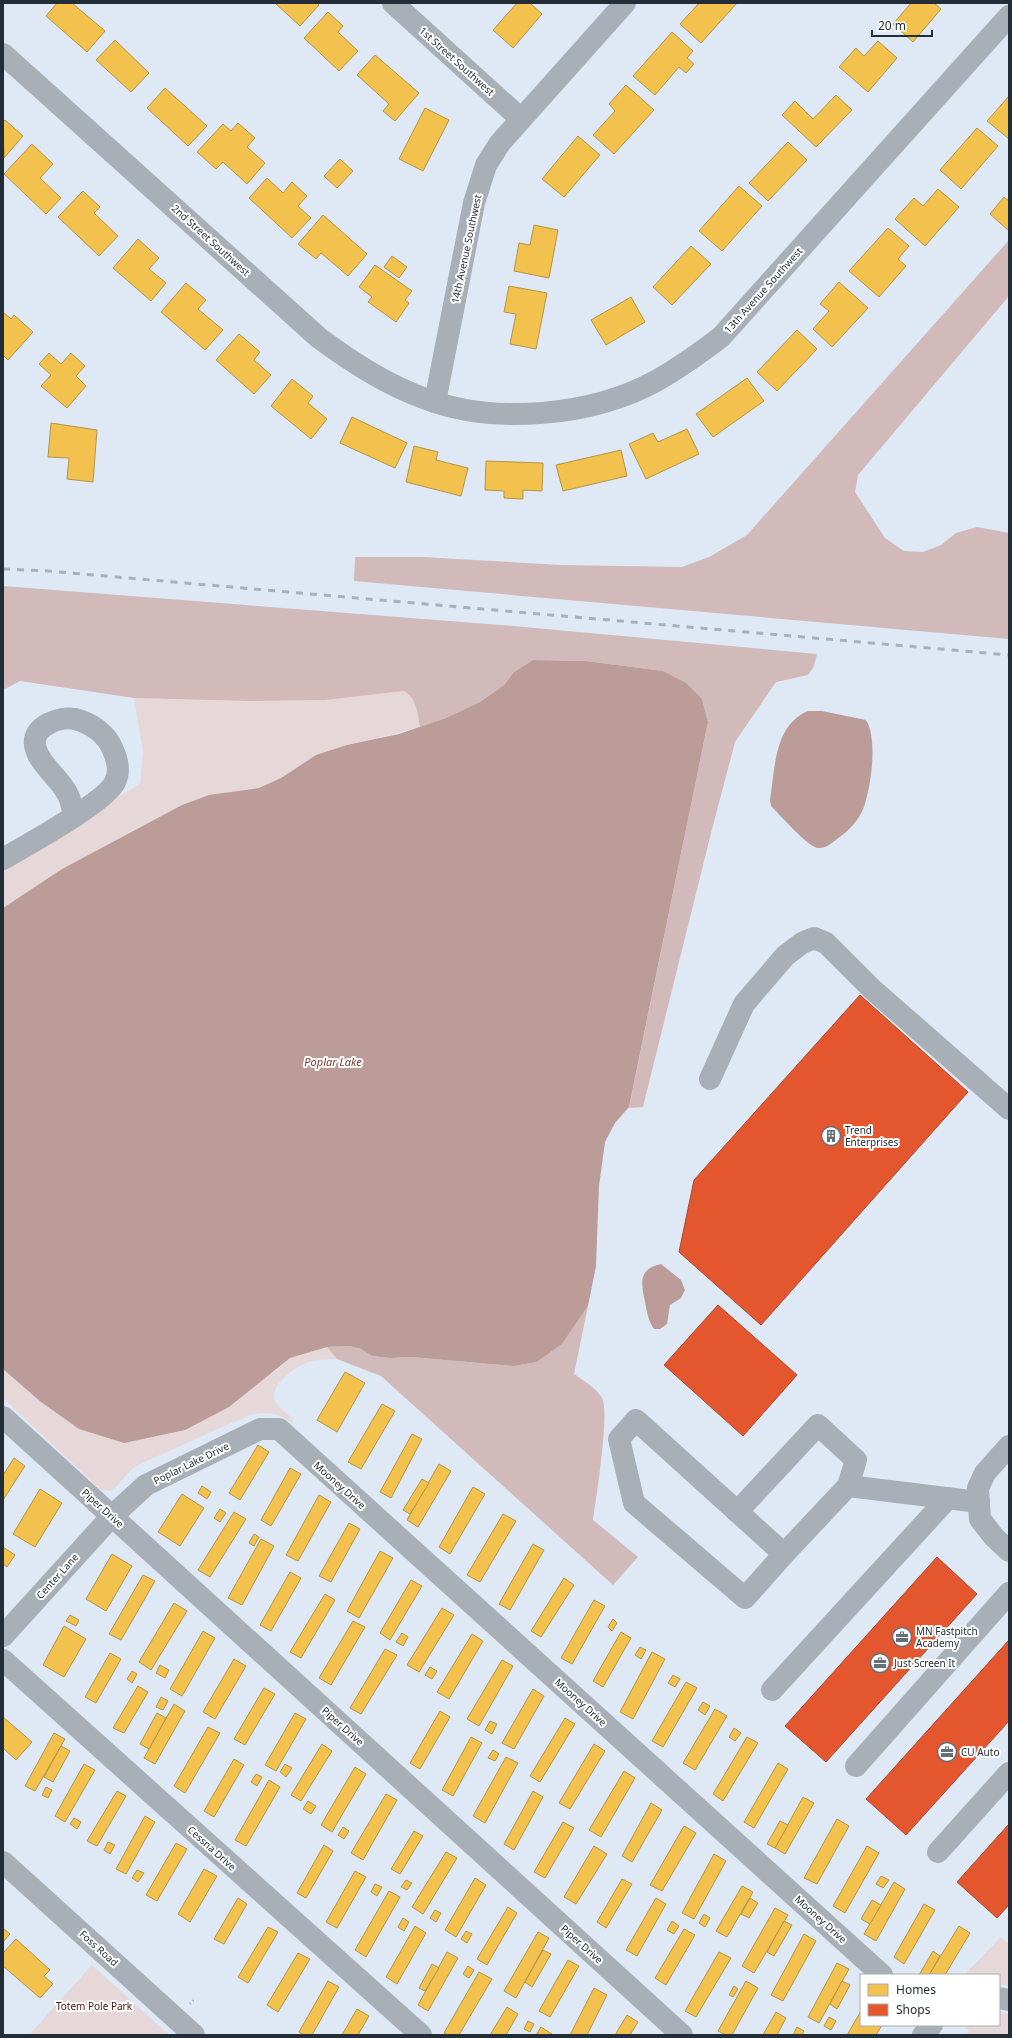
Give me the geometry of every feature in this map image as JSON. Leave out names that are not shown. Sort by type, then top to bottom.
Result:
[{"type":"street","name":"1st Street Southwest","points":[[393,3],[521,119]]},
{"type":"street","name":"14th Avenue Southwest","points":[[435,402],[474,203],[486,165],[500,143],[625,3]]},
{"type":"street","name":"13th Avenue Southwest","points":[[435,402],[471,410],[507,414],[543,413],[586,406],[621,396],[655,382],[692,359],[721,336],[740,318],[1009,16]]},
{"type":"street","name":"2nd Street Southwest","points":[[3,54],[319,338],[348,360],[386,382],[435,402]]},
{"type":"street","points":[[3,859],[68,820]]},
{"type":"street","points":[[710,1079],[744,1004],[785,956],[802,943],[814,938],[826,943],[872,989],[1009,1109]]},
{"type":"street","name":"Piper Drive","points":[[3,1417],[682,2035]]},
{"type":"street","points":[[737,1512],[818,1425],[856,1460],[848,1486],[745,1598],[634,1503],[619,1439],[636,1420],[737,1512],[784,1554]]},
{"type":"street","name":"Poplar Lake Drive","points":[[112,1516],[146,1485],[260,1429],[279,1429]]},
{"type":"street","name":"Mooney Drive","points":[[279,1429],[881,1974]]},
{"type":"street","points":[[1009,1446],[985,1473],[978,1488],[980,1520],[994,1537],[1009,1551]]},
{"type":"street","points":[[848,1486],[979,1502]]},
{"type":"street","points":[[772,1690],[948,1498]]},
{"type":"street","name":"Center Lane","points":[[3,1636],[112,1516]]},
{"type":"street","points":[[856,1766],[1009,1592]]},
{"type":"street","name":"Cessna Drive","points":[[3,1660],[421,2035]]},
{"type":"street","points":[[938,1852],[1009,1773]]},
{"type":"street","name":"Foss Road","points":[[3,1862],[194,2035]]},
{"type":"street","points":[[923,2035],[931,2026]]},
{"type":"path","points":[[190,2004],[194,1999]]},
{"type":"green space","points":[[404,691],[412,698],[414,702],[420,727],[316,755],[281,778],[259,788],[209,795],[182,805],[62,869],[3,908],[3,869],[90,813],[140,784],[143,751],[134,698],[248,701],[325,700]]},
{"type":"green space","points":[[327,1346],[337,1359],[315,1360],[304,1364],[284,1377],[276,1389],[274,1395],[276,1404],[293,1419],[291,1422],[285,1418],[269,1413],[245,1417],[140,1464],[133,1468],[114,1489],[110,1491],[101,1490],[3,1398],[3,1369],[41,1402],[79,1429],[272,1374],[290,1358]]},
{"type":"green space","points":[[1001,1937],[1009,1944],[1009,1986],[1000,1984],[1000,1974],[965,1974]]},
{"type":"green space","name":"Totem Pole Park","points":[[92,1965],[169,2035],[29,2035]]},
{"type":"green space","points":[[1000,2011],[1009,2014],[1009,2035],[966,2035],[969,2031],[963,2026],[1000,2026]]},
{"type":"shaded area","points":[[1009,240],[1009,296],[858,475],[855,492],[885,538],[904,551],[923,552],[941,545],[956,533],[977,527],[1009,533],[1009,639],[354,581],[355,557],[423,557],[561,565],[682,567],[709,557],[747,535]]},
{"type":"shaded area","points":[[3,586],[513,626],[817,654],[814,666],[808,675],[776,682],[735,742],[643,1107],[629,1108],[708,722],[702,699],[663,671],[586,661],[533,660],[514,672],[504,685],[480,702],[446,718],[420,727],[414,702],[412,698],[404,691],[325,700],[248,701],[134,698],[20,681],[3,690]]},
{"type":"shaded area","points":[[588,1306],[574,1374],[589,1384],[596,1391],[602,1398],[604,1406],[602,1456],[593,1520],[638,1557],[613,1585],[381,1376],[337,1359],[327,1347],[350,1346],[361,1349],[372,1356],[390,1358],[411,1357],[514,1366],[537,1362],[562,1344]]},
{"type":"water","name":"Poplar Lake","points":[[533,660],[586,661],[663,671],[686,683],[702,699],[708,722],[629,1107],[615,1123],[605,1142],[599,1186],[596,1266],[588,1306],[562,1344],[537,1362],[514,1366],[411,1357],[390,1358],[372,1356],[361,1349],[350,1346],[327,1347],[290,1358],[229,1407],[185,1430],[124,1443],[79,1429],[41,1402],[3,1369],[3,908],[62,869],[182,805],[209,795],[259,788],[281,778],[316,755],[347,745],[399,734],[446,718],[480,702],[504,685],[514,672]]},
{"type":"water","points":[[808,711],[822,711],[866,720],[870,728],[872,739],[871,775],[867,798],[862,812],[846,832],[823,848],[813,846],[801,836],[771,806],[770,800],[775,762],[782,737],[788,726]]},
{"type":"water","points":[[661,1264],[681,1280],[685,1290],[681,1298],[670,1305],[667,1324],[660,1329],[654,1329],[647,1313],[642,1283],[648,1269]]},
{"type":"building: Homes","points":[[57,3],[72,3],[105,31],[87,52],[46,16]]},
{"type":"building: Homes","points":[[275,3],[317,3],[319,5],[300,26]]},
{"type":"building: Homes","points":[[517,3],[530,3],[542,14],[513,48],[493,30]]},
{"type":"building: Homes","points":[[699,3],[737,3],[701,43],[680,24]]},
{"type":"building: Homes","points":[[911,3],[934,3],[941,9],[913,42],[893,24]]},
{"type":"building: Homes","points":[[328,12],[343,26],[338,32],[358,51],[339,71],[304,38]]},
{"type":"building: Homes","points":[[672,32],[693,51],[687,58],[694,64],[686,73],[679,67],[655,95],[633,76]]},
{"type":"building: Homes","points":[[115,40],[149,73],[131,92],[96,60]]},
{"type":"building: Homes","points":[[878,41],[897,58],[868,92],[839,67],[856,48],[864,56]]},
{"type":"building: Homes","points":[[375,55],[419,93],[395,121],[383,111],[389,104],[357,75]]},
{"type":"building: Homes","points":[[626,85],[654,110],[614,154],[593,135],[615,111],[609,104]]},
{"type":"building: Homes","points":[[165,88],[207,126],[188,146],[147,108]]},
{"type":"building: Homes","points":[[836,95],[852,110],[816,147],[782,115],[795,101],[813,119]]},
{"type":"building: Homes","points":[[1009,96],[1009,139],[987,121]]},
{"type":"building: Homes","points":[[425,108],[449,120],[423,171],[399,159]]},
{"type":"building: Homes","points":[[5,120],[23,136],[4,158],[3,122]]},
{"type":"building: Homes","points":[[238,123],[255,138],[247,147],[265,163],[247,184],[223,162],[216,169],[197,152],[223,124],[231,131]]},
{"type":"building: Homes","points":[[977,128],[998,146],[961,189],[940,170]]},
{"type":"building: Homes","points":[[578,136],[600,155],[564,197],[542,179]]},
{"type":"building: Homes","points":[[788,142],[807,160],[768,201],[749,183]]},
{"type":"building: Homes","points":[[32,144],[53,164],[40,178],[61,198],[46,214],[4,174]]},
{"type":"building: Homes","points":[[340,159],[353,171],[337,188],[324,176]]},
{"type":"building: Homes","points":[[267,178],[283,193],[292,182],[307,196],[298,206],[311,218],[292,238],[249,198]]},
{"type":"building: Homes","points":[[739,186],[762,206],[722,251],[699,231]]},
{"type":"building: Homes","points":[[938,189],[959,207],[925,246],[895,219],[914,198],[923,206]]},
{"type":"building: Homes","points":[[83,191],[100,207],[94,213],[118,236],[99,256],[58,217]]},
{"type":"building: Homes","points":[[1004,197],[1009,201],[1009,231],[990,214]]},
{"type":"building: Homes","points":[[323,215],[367,254],[348,276],[321,253],[316,259],[298,244]]},
{"type":"building: Homes","points":[[534,225],[558,230],[549,278],[514,271],[519,243],[530,245]]},
{"type":"building: Homes","points":[[888,228],[909,246],[898,259],[906,266],[879,297],[849,271]]},
{"type":"building: Homes","points":[[138,239],[159,258],[149,269],[166,283],[151,301],[113,268]]},
{"type":"building: Homes","points":[[691,246],[711,264],[672,305],[653,287]]},
{"type":"building: Homes","points":[[392,256],[407,267],[399,278],[384,267]]},
{"type":"building: Homes","points":[[375,265],[412,291],[405,300],[409,303],[396,322],[368,302],[372,297],[359,287]]},
{"type":"building: Homes","points":[[839,282],[868,308],[832,347],[813,329],[829,311],[820,304]]},
{"type":"building: Homes","points":[[186,283],[206,300],[198,309],[223,330],[205,350],[161,312]]},
{"type":"building: Homes","points":[[509,286],[547,293],[536,349],[510,344],[516,314],[504,312]]},
{"type":"building: Homes","points":[[631,297],[645,322],[606,345],[591,320]]},
{"type":"building: Homes","points":[[3,312],[11,319],[14,315],[33,332],[8,360],[3,355]]},
{"type":"building: Homes","points":[[797,330],[817,349],[777,391],[757,372]]},
{"type":"building: Homes","points":[[239,334],[260,352],[254,360],[271,375],[254,394],[216,360]]},
{"type":"building: Homes","points":[[49,353],[61,364],[71,353],[85,366],[76,376],[86,386],[67,408],[41,386],[51,375],[39,364]]},
{"type":"building: Homes","points":[[747,378],[764,401],[713,437],[696,414]]},
{"type":"building: Homes","points":[[292,379],[313,396],[308,403],[327,419],[311,439],[271,406]]},
{"type":"building: Homes","points":[[352,417],[407,443],[395,468],[340,443]]},
{"type":"building: Homes","points":[[51,423],[97,430],[93,482],[67,479],[69,458],[48,457]]},
{"type":"building: Homes","points":[[687,429],[699,454],[646,479],[629,444],[653,433],[658,442]]},
{"type":"building: Homes","points":[[414,446],[438,452],[436,460],[468,468],[461,496],[406,482]]},
{"type":"building: Homes","points":[[621,450],[627,476],[563,491],[556,465]]},
{"type":"building: Homes","points":[[486,461],[543,463],[542,491],[523,490],[523,499],[504,498],[504,491],[485,490]]},
{"type":"building: Homes","points":[[345,1372],[365,1383],[337,1432],[317,1420]]},
{"type":"building: Homes","points":[[382,1404],[395,1411],[361,1469],[348,1462]]},
{"type":"building: Homes","points":[[412,1434],[422,1439],[391,1498],[380,1492]]},
{"type":"building: Homes","points":[[258,1445],[269,1452],[240,1500],[229,1493]]},
{"type":"building: Homes","points":[[14,1458],[25,1466],[3,1500],[3,1475]]},
{"type":"building: Homes","points":[[439,1464],[451,1471],[418,1527],[407,1520]]},
{"type":"building: Homes","points":[[290,1468],[301,1474],[271,1526],[261,1520]]},
{"type":"building: Homes","points":[[422,1479],[429,1483],[410,1514],[403,1510]]},
{"type":"building: Homes","points":[[202,1486],[211,1492],[207,1499],[198,1493]]},
{"type":"building: Homes","points":[[473,1487],[485,1494],[450,1554],[439,1547]]},
{"type":"building: Homes","points":[[40,1489],[62,1503],[35,1547],[13,1534]]},
{"type":"building: Homes","points":[[182,1494],[204,1508],[180,1546],[158,1532]]},
{"type":"building: Homes","points":[[319,1495],[331,1502],[298,1561],[286,1555]]},
{"type":"building: Homes","points":[[220,1509],[226,1513],[220,1522],[214,1518]]},
{"type":"building: Homes","points":[[234,1512],[246,1519],[210,1577],[198,1570]]},
{"type":"building: Homes","points":[[503,1514],[516,1521],[480,1582],[467,1575]]},
{"type":"building: Homes","points":[[349,1523],[360,1529],[331,1582],[319,1576]]},
{"type":"building: Homes","points":[[254,1534],[259,1537],[254,1546],[249,1543]]},
{"type":"building: Homes","points":[[261,1539],[274,1546],[242,1605],[228,1598]]},
{"type":"building: Homes","points":[[533,1544],[544,1550],[510,1610],[499,1604]]},
{"type":"building: Homes","points":[[3,1547],[15,1555],[7,1567],[3,1564]]},
{"type":"building: Homes","points":[[380,1551],[393,1558],[359,1618],[347,1611]]},
{"type":"building: Homes","points":[[112,1554],[132,1566],[106,1611],[86,1599]]},
{"type":"building: Homes","points":[[290,1572],[301,1578],[271,1631],[260,1625]]},
{"type":"building: Homes","points":[[143,1575],[155,1581],[121,1640],[109,1634]]},
{"type":"building: Homes","points":[[564,1578],[574,1585],[541,1637],[531,1631]]},
{"type":"building: Homes","points":[[411,1580],[422,1586],[390,1640],[380,1633]]},
{"type":"building: Homes","points":[[325,1594],[335,1600],[301,1658],[290,1652]]},
{"type":"building: Homes","points":[[594,1600],[605,1606],[572,1664],[561,1658]]},
{"type":"building: Homes","points":[[174,1603],[187,1611],[151,1670],[139,1662]]},
{"type":"building: Homes","points":[[442,1608],[454,1615],[419,1672],[407,1665]]},
{"type":"building: Homes","points":[[70,1615],[79,1620],[76,1626],[66,1621]]},
{"type":"building: Homes","points":[[613,1619],[617,1623],[612,1631],[608,1627]]},
{"type":"building: Homes","points":[[353,1621],[365,1627],[331,1685],[319,1678]]},
{"type":"building: Homes","points":[[64,1626],[86,1639],[64,1677],[43,1665]]},
{"type":"building: Homes","points":[[203,1631],[215,1638],[182,1696],[170,1689]]},
{"type":"building: Homes","points":[[621,1632],[631,1638],[603,1687],[593,1681]]},
{"type":"building: Homes","points":[[402,1633],[408,1637],[403,1646],[396,1642]]},
{"type":"building: Homes","points":[[472,1634],[483,1641],[449,1699],[437,1692]]},
{"type":"building: Homes","points":[[640,1647],[646,1650],[641,1659],[635,1655]]},
{"type":"building: Homes","points":[[385,1649],[397,1655],[361,1714],[350,1708]]},
{"type":"building: Homes","points":[[652,1652],[665,1659],[633,1719],[620,1712]]},
{"type":"building: Homes","points":[[110,1653],[121,1659],[96,1703],[85,1697]]},
{"type":"building: Homes","points":[[234,1659],[246,1666],[215,1719],[203,1712]]},
{"type":"building: Homes","points":[[502,1660],[513,1666],[479,1726],[467,1719]]},
{"type":"building: Homes","points":[[160,1665],[169,1670],[165,1678],[156,1673]]},
{"type":"building: Homes","points":[[430,1667],[437,1671],[432,1679],[425,1675]]},
{"type":"building: Homes","points":[[132,1671],[137,1674],[132,1683],[127,1679]]},
{"type":"building: Homes","points":[[673,1675],[680,1679],[675,1687],[668,1683]]},
{"type":"building: Homes","points":[[686,1682],[697,1688],[663,1747],[652,1741]]},
{"type":"building: Homes","points":[[138,1686],[148,1692],[124,1733],[113,1728]]},
{"type":"building: Homes","points":[[264,1688],[275,1694],[245,1745],[234,1739]]},
{"type":"building: Homes","points":[[533,1689],[544,1696],[514,1749],[502,1743]]},
{"type":"building: Homes","points":[[161,1697],[168,1701],[163,1710],[156,1707]]},
{"type":"building: Homes","points":[[703,1702],[710,1706],[705,1715],[698,1710]]},
{"type":"building: Homes","points":[[174,1704],[185,1711],[155,1764],[144,1758]]},
{"type":"building: Homes","points":[[715,1709],[727,1716],[695,1770],[683,1763]]},
{"type":"building: Homes","points":[[440,1711],[450,1717],[420,1769],[410,1763]]},
{"type":"building: Homes","points":[[157,1713],[166,1718],[149,1749],[140,1744]]},
{"type":"building: Homes","points":[[295,1713],[306,1719],[276,1771],[265,1765]]},
{"type":"building: Homes","points":[[3,1717],[32,1742],[16,1760],[3,1748]]},
{"type":"building: Homes","points":[[565,1718],[575,1724],[540,1782],[530,1776]]},
{"type":"building: Homes","points":[[490,1721],[497,1724],[492,1734],[485,1730]]},
{"type":"building: Homes","points":[[208,1727],[220,1733],[185,1793],[174,1786]]},
{"type":"building: Homes","points":[[734,1728],[741,1733],[735,1741],[729,1737]]},
{"type":"building: Homes","points":[[54,1733],[65,1739],[35,1791],[25,1786]]},
{"type":"building: Homes","points":[[471,1737],[482,1743],[453,1796],[442,1790]]},
{"type":"building: Homes","points":[[747,1737],[758,1743],[723,1801],[713,1794]]},
{"type":"building: Homes","points":[[322,1744],[332,1751],[301,1801],[291,1795]]},
{"type":"building: Homes","points":[[594,1744],[605,1751],[570,1809],[559,1803]]},
{"type":"building: Homes","points":[[61,1746],[70,1751],[53,1782],[44,1777]]},
{"type":"building: Homes","points":[[493,1750],[499,1754],[495,1761],[488,1758]]},
{"type":"building: Homes","points":[[506,1757],[518,1763],[485,1823],[473,1816]]},
{"type":"building: Homes","points":[[234,1759],[244,1765],[214,1817],[204,1811]]},
{"type":"building: Homes","points":[[778,1763],[788,1769],[754,1828],[744,1822]]},
{"type":"building: Homes","points":[[84,1764],[95,1770],[65,1822],[55,1816]]},
{"type":"building: Homes","points":[[285,1764],[292,1768],[286,1777],[280,1772]]},
{"type":"building: Homes","points":[[355,1767],[366,1774],[332,1832],[321,1825]]},
{"type":"building: Homes","points":[[624,1771],[635,1778],[601,1837],[589,1830]]},
{"type":"building: Homes","points":[[256,1774],[262,1777],[257,1786],[251,1782]]},
{"type":"building: Homes","points":[[269,1780],[280,1787],[246,1846],[235,1840]]},
{"type":"building: Homes","points":[[46,1787],[52,1790],[48,1798],[42,1795]]},
{"type":"building: Homes","points":[[117,1791],[126,1796],[97,1846],[87,1841]]},
{"type":"building: Homes","points":[[533,1791],[543,1797],[514,1850],[504,1844]]},
{"type":"building: Homes","points":[[386,1794],[397,1800],[363,1860],[351,1853]]},
{"type":"building: Homes","points":[[803,1797],[814,1803],[785,1854],[775,1848]]},
{"type":"building: Homes","points":[[308,1801],[316,1806],[311,1814],[303,1809]]},
{"type":"building: Homes","points":[[651,1803],[662,1810],[632,1862],[622,1856]]},
{"type":"building: Homes","points":[[145,1816],[155,1822],[126,1874],[116,1869]]},
{"type":"building: Homes","points":[[74,1818],[81,1822],[77,1829],[70,1824]]},
{"type":"building: Homes","points":[[837,1819],[849,1826],[817,1884],[804,1878]]},
{"type":"building: Homes","points":[[780,1821],[788,1825],[775,1848],[767,1844]]},
{"type":"building: Homes","points":[[563,1822],[574,1828],[545,1878],[534,1872]]},
{"type":"building: Homes","points":[[684,1826],[696,1833],[662,1891],[650,1885]]},
{"type":"building: Homes","points":[[343,1827],[349,1831],[344,1839],[338,1835]]},
{"type":"building: Homes","points":[[414,1831],[423,1836],[400,1874],[391,1869]]},
{"type":"building: Homes","points":[[108,1842],[115,1845],[110,1854],[104,1850]]},
{"type":"building: Homes","points":[[176,1843],[187,1849],[157,1901],[146,1895]]},
{"type":"building: Homes","points":[[324,1845],[333,1851],[306,1898],[297,1893]]},
{"type":"building: Homes","points":[[594,1846],[607,1854],[576,1904],[564,1897]]},
{"type":"building: Homes","points":[[867,1846],[879,1853],[845,1913],[833,1906]]},
{"type":"building: Homes","points":[[446,1852],[457,1858],[423,1914],[412,1907]]},
{"type":"building: Homes","points":[[714,1854],[726,1861],[694,1919],[682,1913]]},
{"type":"building: Homes","points":[[204,1869],[217,1876],[190,1922],[178,1914]]},
{"type":"building: Homes","points":[[137,1870],[144,1873],[138,1882],[132,1878]]},
{"type":"building: Homes","points":[[355,1871],[366,1877],[337,1928],[326,1922]]},
{"type":"building: Homes","points":[[881,1876],[889,1880],[883,1888],[876,1884]]},
{"type":"building: Homes","points":[[475,1878],[486,1885],[456,1937],[445,1930]]},
{"type":"building: Homes","points":[[622,1879],[632,1884],[606,1928],[597,1922]]},
{"type":"building: Homes","points":[[406,1880],[412,1883],[407,1890],[401,1887]]},
{"type":"building: Homes","points":[[894,1882],[905,1889],[876,1941],[864,1934]]},
{"type":"building: Homes","points":[[375,1884],[382,1887],[377,1896],[371,1892]]},
{"type":"building: Homes","points":[[742,1886],[753,1892],[727,1937],[716,1931]]},
{"type":"building: Homes","points":[[389,1891],[400,1897],[366,1957],[355,1950]]},
{"type":"building: Homes","points":[[238,1898],[247,1904],[224,1944],[214,1939]]},
{"type":"building: Homes","points":[[656,1898],[666,1904],[637,1956],[626,1950]]},
{"type":"building: Homes","points":[[750,1898],[758,1903],[749,1918],[741,1914]]},
{"type":"building: Homes","points":[[872,1900],[881,1905],[870,1924],[861,1919]]},
{"type":"building: Homes","points":[[924,1904],[935,1910],[904,1964],[894,1957]]},
{"type":"building: Homes","points":[[508,1907],[517,1913],[487,1965],[477,1959]]},
{"type":"building: Homes","points":[[775,1908],[788,1915],[754,1973],[742,1966]]},
{"type":"building: Homes","points":[[435,1910],[441,1913],[436,1922],[430,1918]]},
{"type":"building: Homes","points":[[704,1914],[710,1918],[705,1927],[699,1923]]},
{"type":"building: Homes","points":[[403,1918],[409,1922],[404,1931],[398,1927]]},
{"type":"building: Homes","points":[[672,1921],[679,1926],[674,1934],[667,1930]]},
{"type":"building: Homes","points":[[784,1921],[792,1925],[774,1956],[767,1952]]},
{"type":"building: Homes","points":[[415,1926],[426,1933],[397,1984],[386,1977]]},
{"type":"building: Homes","points":[[959,1926],[970,1933],[946,1974],[930,1974]]},
{"type":"building: Homes","points":[[268,1927],[278,1932],[248,1983],[238,1977]]},
{"type":"building: Homes","points":[[3,1928],[10,1934],[3,1942]]},
{"type":"building: Homes","points":[[684,1929],[695,1935],[666,1985],[655,1978]]},
{"type":"building: Homes","points":[[466,1931],[472,1934],[467,1943],[461,1939]]},
{"type":"building: Homes","points":[[538,1932],[549,1938],[516,1998],[504,1991]]},
{"type":"building: Homes","points":[[804,1934],[816,1941],[783,2001],[771,1995]]},
{"type":"building: Homes","points":[[16,1939],[50,1970],[44,1976],[53,1984],[40,1998],[3,1966],[3,1953]]},
{"type":"building: Homes","points":[[543,1950],[551,1954],[532,1987],[525,1982]]},
{"type":"building: Homes","points":[[933,1951],[940,1956],[930,1974],[920,1974]]},
{"type":"building: Homes","points":[[447,1952],[458,1958],[428,2011],[418,2005]]},
{"type":"building: Homes","points":[[719,1952],[731,1958],[696,2017],[685,2011]]},
{"type":"building: Homes","points":[[298,1953],[310,1959],[278,2012],[267,2005]]},
{"type":"building: Homes","points":[[568,1960],[579,1966],[550,2017],[539,2011]]},
{"type":"building: Homes","points":[[837,1963],[849,1969],[819,2023],[808,2017]]},
{"type":"building: Homes","points":[[432,1964],[439,1968],[425,1991],[419,1988]]},
{"type":"building: Homes","points":[[468,1966],[474,1970],[469,1978],[463,1974]]},
{"type":"building: Homes","points":[[479,1972],[492,1979],[459,2035],[448,2035],[444,2033]]},
{"type":"building: Homes","points":[[328,1981],[339,1987],[312,2035],[304,2035],[299,2032]]},
{"type":"building: Homes","points":[[746,1981],[758,1988],[732,2035],[726,2035],[718,2031]]},
{"type":"building: Homes","points":[[842,1981],[850,1985],[837,2009],[830,2004]]},
{"type":"building: Homes","points":[[734,1986],[738,1989],[733,1997],[729,1995]]},
{"type":"building: Homes","points":[[594,1988],[607,1995],[587,2035],[570,2035]]},
{"type":"building: Homes","points":[[507,2007],[518,2014],[506,2035],[490,2035]]},
{"type":"building: Homes","points":[[357,2009],[369,2016],[358,2035],[342,2035]]},
{"type":"building: Homes","points":[[776,2012],[786,2018],[777,2035],[763,2035]]},
{"type":"building: Homes","points":[[860,2013],[860,2026],[881,2026],[876,2035],[847,2035]]},
{"type":"building: Homes","points":[[627,2015],[638,2022],[630,2035],[615,2035]]},
{"type":"building: Homes","points":[[829,2017],[836,2021],[831,2030],[824,2026]]},
{"type":"building: Homes","points":[[528,2021],[534,2024],[530,2032],[524,2029]]},
{"type":"building: Homes","points":[[541,2027],[552,2034],[536,2035]]},
{"type":"building: Homes","points":[[797,2027],[804,2031],[802,2035],[793,2035]]},
{"type":"building: Shops","name":"Trend Enterprises","points":[[860,995],[968,1092],[761,1325],[679,1252],[694,1180]]},
{"type":"building: Shops","points":[[718,1305],[797,1375],[743,1436],[664,1365]]},
{"type":"building: Shops","points":[[937,1557],[977,1594],[826,1762],[785,1726]]},
{"type":"building: Shops","points":[[1009,1640],[1009,1721],[906,1835],[866,1799]]},
{"type":"building: Shops","points":[[1009,1824],[1009,1905],[997,1918],[957,1882]]},
{"type":"railway","points":[[3,569],[48,571],[1009,655]]},
{"type":"place","name":"Trend Enterprises","points":[[831,1136]]},
{"type":"place","name":"MN Fastpitch Academy","points":[[902,1637]]},
{"type":"place","name":"Just Screen It","points":[[880,1663]]},
{"type":"place","name":"CU Auto","points":[[947,1752]]}]
